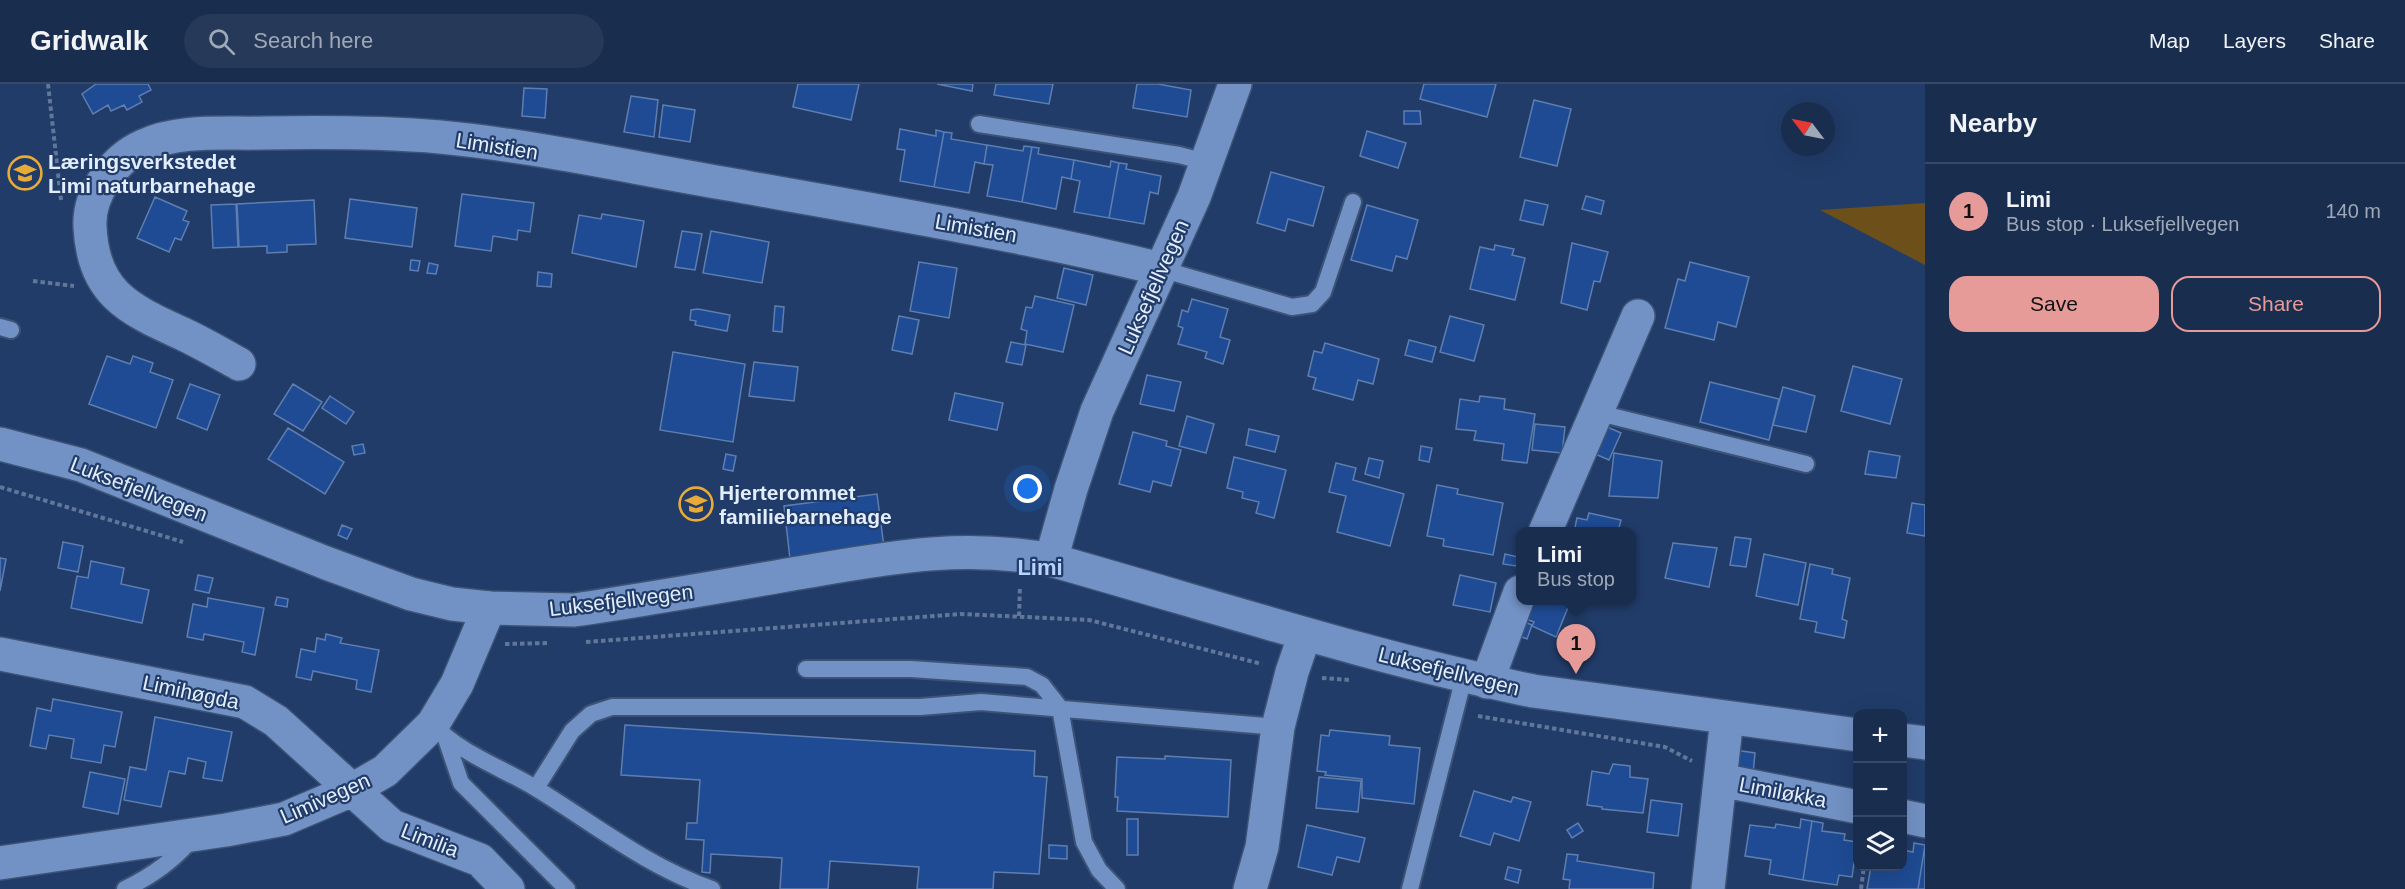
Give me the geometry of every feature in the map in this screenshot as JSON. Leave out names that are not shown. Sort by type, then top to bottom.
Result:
[{"type":"street","name":"Luksefjellvegen","points":[[1050,560],[1097,411],[1194,197],[1235,84]]},
{"type":"street","name":"Limistien","points":[[239,364],[141,316],[115,297],[93,252],[89,222],[99,189],[114,165],[142,146],[165,138],[196,134],[344,132],[443,138],[559,155],[1040,240],[1161,269]]},
{"type":"street","points":[[1547,527],[1638,316]]},
{"type":"street","name":"Luksefjellvegen","points":[[0,444],[81,465],[326,563],[411,594],[452,604],[489,608],[574,610],[867,561],[952,551],[1012,553],[1050,560],[1305,634],[1475,679],[1533,691],[1853,734]]},
{"type":"street","points":[[1475,679],[1516,601]]},
{"type":"street","name":"Limivegen","points":[[0,863],[194,835],[284,819],[352,790],[385,771],[440,731],[489,608]]},
{"type":"street","points":[[1250,889],[1262,847],[1278,727],[1292,672],[1305,634]]},
{"type":"street","name":"Limihøgda","points":[[0,654],[245,702],[276,722],[352,790]]},
{"type":"street","name":"Limiløkka","points":[[1727,717],[1713,770],[1853,806]]},
{"type":"street","points":[[1907,741],[1925,743]]},
{"type":"street","points":[[1708,889],[1713,770]]},
{"type":"street","name":"Limilia","points":[[352,790],[392,826],[480,860],[508,889]]},
{"type":"street","points":[[1907,817],[1925,821]]},
{"type":"lane","points":[[979,124],[1179,155],[1206,162]]},
{"type":"lane","points":[[1161,269],[1292,307],[1312,304],[1323,292],[1353,202]]},
{"type":"lane","points":[[1595,412],[1806,464]]},
{"type":"lane","points":[[806,669],[911,669],[1027,677],[1042,685],[1060,708],[1083,842],[1099,870],[1116,889]]},
{"type":"lane","points":[[1410,889],[1455,712],[1475,679]]},
{"type":"lane","points":[[536,788],[572,731],[591,714],[612,707],[920,707],[981,702],[1278,727]]},
{"type":"lane","points":[[440,731],[536,788],[664,869],[711,889]]},
{"type":"lane","points":[[440,731],[461,783],[567,889]]},
{"type":"lane","points":[[125,889],[147,878],[179,854],[194,835]]},
{"type":"path","points":[[48,84],[54,155],[63,212],[89,222]]},
{"type":"path","points":[[0,487],[188,543]]},
{"type":"path","points":[[575,642],[961,614],[1013,615],[1089,620],[1292,672],[1358,682]]},
{"type":"path","points":[[495,644],[552,643]]},
{"type":"path","points":[[1455,712],[1665,747],[1713,770]]},
{"type":"path","points":[[1861,889],[1863,871]]},
{"type":"shaded area","points":[[1925,203],[1925,265],[1820,210]]},
{"type":"building","points":[[96,84],[148,84],[151,90],[139,96],[142,102],[127,110],[124,105],[111,111],[108,105],[93,114],[82,94]]},
{"type":"building","points":[[798,84],[859,84],[851,120],[793,107]]},
{"type":"building","points":[[937,84],[973,84],[972,91]]},
{"type":"building","points":[[996,84],[1053,84],[1049,104],[994,95]]},
{"type":"building","points":[[1137,84],[1158,84],[1191,90],[1187,117],[1133,108]]},
{"type":"building","points":[[1424,84],[1496,84],[1487,117],[1420,99]]},
{"type":"building","points":[[524,88],[547,89],[545,118],[522,116]]},
{"type":"building","points":[[631,96],[658,100],[654,137],[624,132]]},
{"type":"building","points":[[1534,100],[1571,109],[1557,166],[1520,157]]},
{"type":"building","points":[[663,105],[695,110],[690,142],[659,137]]},
{"type":"building","points":[[1404,111],[1420,111],[1421,124],[1404,124]]},
{"type":"building","points":[[900,129],[936,136],[936,130],[944,132],[934,187],[900,181],[905,150],[897,149]]},
{"type":"building","points":[[1367,131],[1406,143],[1398,168],[1360,156]]},
{"type":"building","points":[[944,132],[952,133],[951,139],[987,145],[984,164],[975,162],[969,193],[934,187]]},
{"type":"building","points":[[987,145],[1023,151],[1024,146],[1032,147],[1022,202],[987,196],[993,165],[984,164]]},
{"type":"building","points":[[1032,147],[1039,148],[1038,154],[1074,160],[1071,179],[1062,177],[1056,209],[1022,202]]},
{"type":"building","points":[[1074,160],[1110,167],[1111,161],[1119,163],[1109,218],[1074,212],[1080,181],[1071,179]]},
{"type":"building","points":[[1119,163],[1127,164],[1126,169],[1161,176],[1158,194],[1150,192],[1144,224],[1109,218]]},
{"type":"building","points":[[1271,172],[1324,187],[1313,226],[1288,219],[1285,231],[1257,223]]},
{"type":"building","points":[[462,194],[534,203],[530,232],[518,230],[517,240],[493,236],[491,251],[455,246]]},
{"type":"building","points":[[1586,196],[1604,201],[1601,214],[1582,209]]},
{"type":"building","points":[[155,197],[187,211],[183,220],[189,222],[181,240],[175,238],[169,252],[137,238]]},
{"type":"building","points":[[350,199],[417,208],[412,247],[345,238]]},
{"type":"building","points":[[314,200],[316,244],[287,245],[287,252],[267,253],[267,246],[239,247],[237,204]]},
{"type":"building","points":[[1525,200],[1548,205],[1543,225],[1520,220]]},
{"type":"building","points":[[236,204],[238,247],[213,248],[211,205]]},
{"type":"building","points":[[1367,205],[1418,220],[1407,259],[1396,256],[1392,271],[1351,260]]},
{"type":"building","points":[[602,214],[644,221],[636,267],[572,253],[579,215],[601,219]]},
{"type":"building","points":[[682,231],[702,234],[695,270],[675,267]]},
{"type":"building","points":[[711,231],[769,242],[762,283],[703,273]]},
{"type":"building","points":[[1572,243],[1608,252],[1600,282],[1594,281],[1587,310],[1561,303]]},
{"type":"building","points":[[1495,245],[1514,249],[1512,255],[1525,258],[1515,300],[1470,289],[1480,247],[1494,250]]},
{"type":"building","points":[[411,260],[420,261],[418,271],[410,270]]},
{"type":"building","points":[[919,262],[957,268],[949,318],[910,311]]},
{"type":"building","points":[[1690,262],[1749,277],[1736,327],[1718,322],[1714,340],[1665,328],[1678,279],[1685,281]]},
{"type":"building","points":[[429,263],[438,265],[436,274],[427,273]]},
{"type":"building","points":[[1064,268],[1093,275],[1086,305],[1057,298]]},
{"type":"building","points":[[538,272],[552,274],[551,287],[537,286]]},
{"type":"building","points":[[1035,296],[1074,305],[1063,352],[1025,344],[1027,331],[1021,329],[1026,307],[1032,308]]},
{"type":"building","points":[[1192,299],[1228,309],[1220,337],[1230,340],[1223,364],[1205,358],[1207,352],[1178,344],[1183,328],[1178,326],[1182,310],[1188,312]]},
{"type":"building","points":[[775,306],[784,307],[782,332],[773,331]]},
{"type":"building","points":[[698,309],[730,315],[727,331],[695,325],[696,321],[690,320],[691,310]]},
{"type":"building","points":[[899,316],[919,320],[912,354],[892,350]]},
{"type":"building","points":[[1450,316],[1484,325],[1474,361],[1440,352]]},
{"type":"building","points":[[1409,340],[1436,347],[1432,362],[1405,355]]},
{"type":"building","points":[[1011,342],[1026,345],[1022,365],[1006,362]]},
{"type":"building","points":[[1325,343],[1379,359],[1373,384],[1358,380],[1353,400],[1313,389],[1316,378],[1308,376],[1314,351],[1322,353]]},
{"type":"building","points":[[673,352],[745,364],[733,442],[660,430]]},
{"type":"building","points":[[107,356],[130,364],[133,356],[153,363],[150,372],[173,380],[156,428],[89,404]]},
{"type":"building","points":[[754,362],[798,367],[794,401],[749,396]]},
{"type":"building","points":[[1853,366],[1902,379],[1890,424],[1841,411]]},
{"type":"building","points":[[1147,375],[1181,382],[1174,411],[1140,404]]},
{"type":"building","points":[[1710,382],[1779,399],[1769,440],[1700,422]]},
{"type":"building","points":[[190,384],[220,395],[207,430],[177,418]]},
{"type":"building","points":[[293,384],[322,402],[303,431],[274,414]]},
{"type":"building","points":[[1783,387],[1815,396],[1806,432],[1773,425]]},
{"type":"building","points":[[955,393],[1003,403],[997,430],[949,420]]},
{"type":"building","points":[[330,396],[354,412],[346,424],[322,408]]},
{"type":"building","points":[[1480,396],[1505,399],[1504,409],[1535,414],[1527,463],[1502,460],[1504,444],[1474,440],[1476,431],[1456,429],[1460,399],[1479,402]]},
{"type":"building","points":[[1187,416],[1214,424],[1206,453],[1179,446]]},
{"type":"building","points":[[1535,424],[1565,427],[1562,453],[1532,450]]},
{"type":"building","points":[[1605,426],[1621,433],[1609,460],[1593,453]]},
{"type":"building","points":[[288,428],[344,462],[325,494],[268,459]]},
{"type":"building","points":[[1249,429],[1279,436],[1275,452],[1246,445]]},
{"type":"building","points":[[1133,432],[1167,441],[1166,446],[1181,450],[1171,486],[1153,481],[1150,492],[1119,484]]},
{"type":"building","points":[[363,444],[365,453],[354,455],[352,446]]},
{"type":"building","points":[[1421,446],[1432,448],[1429,462],[1419,460]]},
{"type":"building","points":[[1869,451],[1900,456],[1896,478],[1865,474]]},
{"type":"building","points":[[1614,453],[1662,461],[1658,498],[1609,496]]},
{"type":"building","points":[[726,454],[736,456],[733,471],[723,469]]},
{"type":"building","points":[[1234,457],[1286,470],[1274,518],[1256,513],[1259,502],[1242,498],[1243,492],[1227,488]]},
{"type":"building","points":[[1369,458],[1383,461],[1379,478],[1365,474]]},
{"type":"building","points":[[1336,463],[1356,468],[1353,480],[1404,494],[1390,546],[1337,532],[1346,496],[1329,492]]},
{"type":"building","points":[[1437,485],[1458,489],[1457,494],[1503,503],[1493,555],[1443,546],[1444,539],[1427,536]]},
{"type":"building","points":[[877,494],[884,547],[790,559],[784,506]]},
{"type":"building","points":[[1912,503],[1925,505],[1925,536],[1907,533]]},
{"type":"building","points":[[1589,513],[1621,520],[1619,527],[1575,527],[1577,518],[1587,520]]},
{"type":"building","points":[[342,525],[352,529],[347,539],[338,535]]},
{"type":"building","points":[[1735,537],[1751,539],[1746,567],[1730,565]]},
{"type":"building","points":[[63,542],[83,546],[78,572],[58,568]]},
{"type":"building","points":[[1673,543],[1717,548],[1709,587],[1665,578]]},
{"type":"building","points":[[1505,554],[1516,557],[1516,566],[1503,564]]},
{"type":"building","points":[[1764,554],[1806,563],[1798,605],[1756,596]]},
{"type":"building","points":[[0,558],[6,559],[0,591]]},
{"type":"building","points":[[91,561],[124,568],[121,584],[149,590],[142,623],[71,608],[77,576],[88,578]]},
{"type":"building","points":[[1810,564],[1833,569],[1832,574],[1850,578],[1842,619],[1847,621],[1844,638],[1815,632],[1817,622],[1800,619]]},
{"type":"building","points":[[198,575],[213,578],[209,593],[195,590]]},
{"type":"building","points":[[1460,575],[1496,583],[1490,612],[1453,605]]},
{"type":"building","points":[[277,597],[288,599],[287,607],[275,605]]},
{"type":"building","points":[[208,598],[264,608],[255,655],[242,652],[244,642],[204,634],[203,640],[187,637],[193,604],[207,607]]},
{"type":"building","points":[[1532,605],[1569,605],[1556,637],[1532,626],[1534,622],[1526,619]]},
{"type":"building","points":[[1522,621],[1532,625],[1527,639],[1517,635]]},
{"type":"building","points":[[326,634],[342,638],[340,643],[379,650],[371,692],[356,689],[357,680],[313,671],[311,680],[296,677],[301,649],[315,652],[317,638],[325,640]]},
{"type":"building","points":[[53,699],[122,712],[115,747],[104,745],[101,763],[71,758],[74,739],[49,735],[46,749],[30,746],[37,708],[51,711]]},
{"type":"building","points":[[155,717],[232,732],[222,781],[203,778],[206,762],[188,758],[185,774],[169,771],[161,807],[124,800],[130,767],[146,770]]},
{"type":"building","points":[[625,725],[1035,751],[1034,776],[1047,777],[1039,874],[994,872],[993,889],[917,889],[919,867],[830,861],[828,889],[780,889],[782,858],[711,854],[710,873],[702,872],[704,840],[686,839],[687,823],[697,823],[700,780],[621,775]]},
{"type":"building","points":[[1330,730],[1390,736],[1389,745],[1420,748],[1414,804],[1362,798],[1362,779],[1325,775],[1326,772],[1317,771],[1321,735],[1329,736]]},
{"type":"building","points":[[1735,750],[1755,753],[1753,774],[1732,770]]},
{"type":"building","points":[[1165,756],[1231,760],[1228,817],[1117,811],[1118,797],[1115,797],[1117,757],[1165,759]]},
{"type":"building","points":[[1613,764],[1630,766],[1630,777],[1648,779],[1643,813],[1602,809],[1602,807],[1587,805],[1592,771],[1609,774]]},
{"type":"building","points":[[90,772],[125,779],[118,814],[83,807]]},
{"type":"building","points":[[1319,777],[1361,781],[1358,812],[1316,808]]},
{"type":"building","points":[[1474,791],[1511,802],[1513,797],[1531,802],[1519,841],[1494,833],[1490,845],[1460,836]]},
{"type":"building","points":[[1651,800],[1682,804],[1678,836],[1647,832]]},
{"type":"building","points":[[1127,819],[1138,819],[1138,855],[1127,855]]},
{"type":"building","points":[[1801,819],[1812,821],[1803,880],[1769,874],[1771,860],[1745,856],[1750,825],[1775,828],[1776,824],[1800,828]]},
{"type":"building","points":[[1812,821],[1823,823],[1822,831],[1845,834],[1844,840],[1853,841],[1852,877],[1839,875],[1837,885],[1803,880]]},
{"type":"building","points":[[1578,823],[1583,831],[1572,838],[1567,830]]},
{"type":"building","points":[[1307,825],[1365,838],[1359,862],[1337,857],[1332,875],[1298,867]]},
{"type":"building","points":[[1914,843],[1925,845],[1918,889],[1867,889],[1870,871],[1907,871],[1907,851],[1913,852]]},
{"type":"building","points":[[1049,845],[1067,846],[1067,859],[1049,858]]},
{"type":"building","points":[[1925,845],[1925,889],[1918,889]]},
{"type":"building","points":[[1567,854],[1578,855],[1577,861],[1654,873],[1653,889],[1569,889],[1570,880],[1563,879]]},
{"type":"building","points":[[1508,867],[1521,870],[1518,883],[1505,879]]},
{"type":"place","name":"Læringsverkstedet Limi naturbarnehage","points":[[25,173]]},
{"type":"place","name":"Hjerterommet familiebarnehage","points":[[696,504]]},
{"type":"place","name":"Limi","points":[[1576,674]]},
{"type":"district","name":"Limi","points":[[1040,567]]}]
